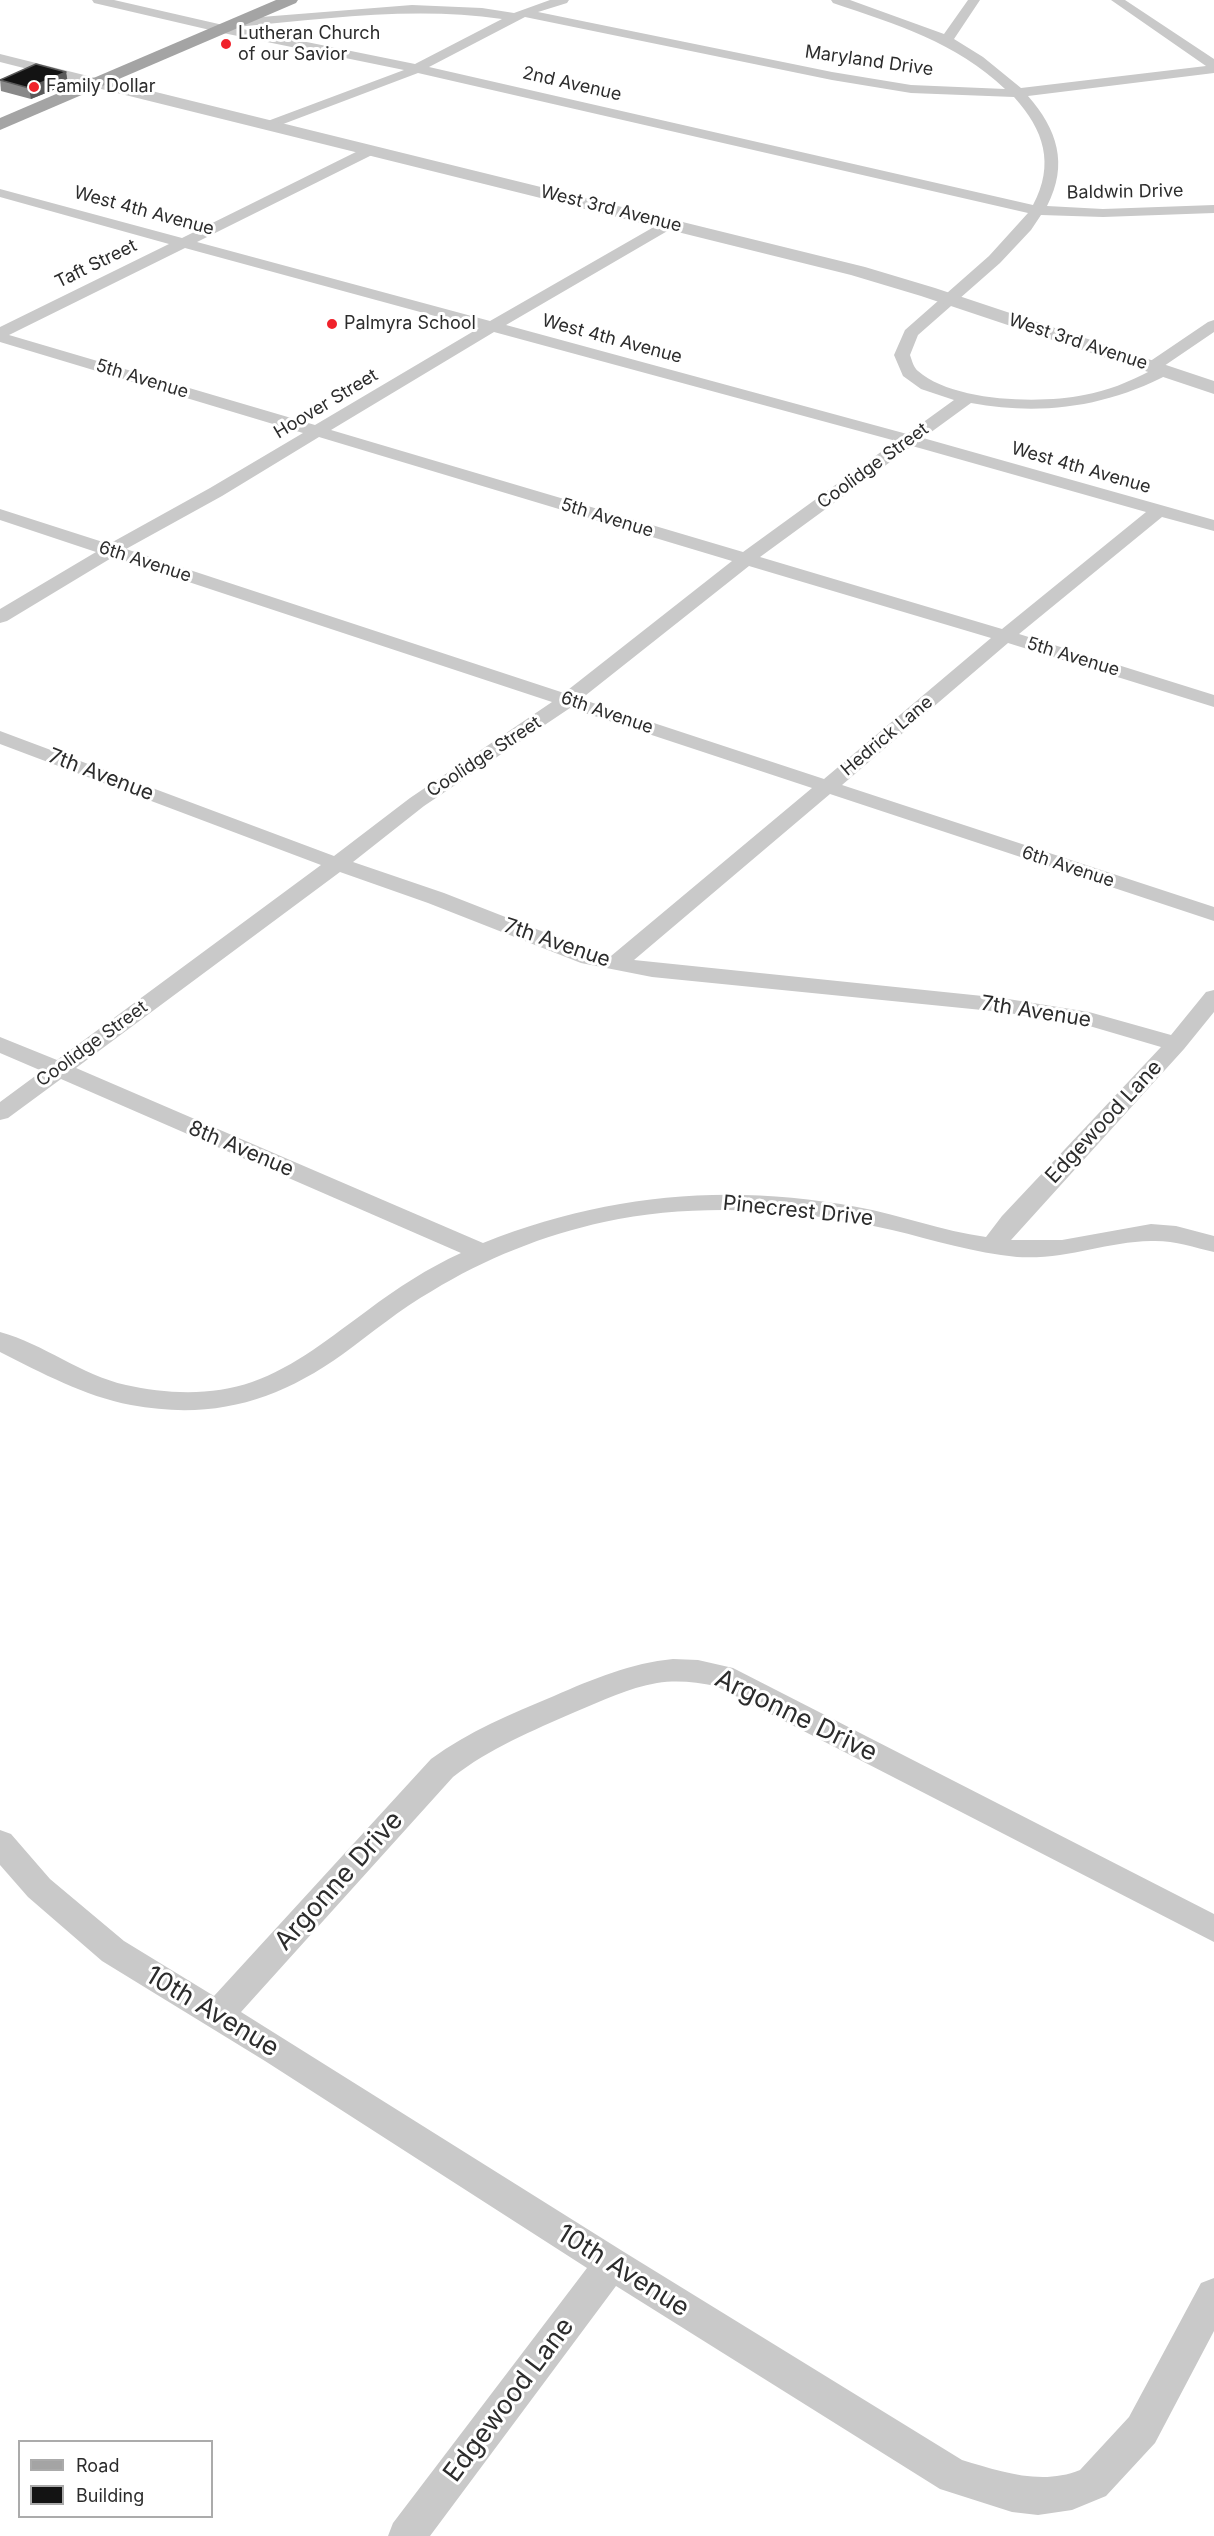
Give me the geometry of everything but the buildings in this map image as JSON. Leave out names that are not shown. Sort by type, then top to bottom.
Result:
[{"type":"main road","points":[[0,125],[290,0]]},
{"type":"street","name":"2nd Avenue","points":[[98,0],[418,68],[1037,210]]},
{"type":"street","points":[[426,0],[484,11]]},
{"type":"street","points":[[270,125],[418,68],[520,15],[563,0]]},
{"type":"street","points":[[837,0],[947,41],[972,55],[1016,93],[1040,122],[1050,144],[1051,156],[1047,181],[1037,210],[1009,244],[911,333],[902,344],[901,362],[906,369],[921,381],[943,392],[966,399],[1008,404],[1059,404],[1116,391],[1157,369],[1214,325]]},
{"type":"street","points":[[947,41],[974,0]]},
{"type":"street","points":[[1117,0],[1214,67]]},
{"type":"street","name":"Maryland Drive","points":[[229,26],[377,12],[452,9],[484,11],[520,15],[832,76],[911,89],[1016,93],[1214,67]]},
{"type":"street","name":"West 3rd Avenue","points":[[0,58],[671,223],[848,269],[948,299],[1214,388]]},
{"type":"street","name":"Taft Street","points":[[0,335],[371,150]]},
{"type":"street","name":"West 4th Avenue","points":[[0,192],[1214,525]]},
{"type":"street","name":"Baldwin Drive","points":[[1037,210],[1103,213],[1196,210],[1212,216]]},
{"type":"street","name":"Hoover Street","points":[[0,617],[216,492],[490,327],[671,223]]},
{"type":"street","name":"5th Avenue","points":[[0,335],[317,432],[1005,636],[1214,701]]},
{"type":"street","name":"Coolidge Street","points":[[0,1113],[338,864],[417,802],[568,700],[746,559],[966,399]]},
{"type":"street","name":"Hedrick Lane","points":[[615,964],[1005,636],[1160,510]]},
{"type":"street","name":"6th Avenue","points":[[0,514],[1214,914]]},
{"type":"street","name":"7th Avenue","points":[[0,737],[537,936],[568,951],[615,964],[652,970],[1002,1005],[1089,1019],[1176,1044]]},
{"type":"street","name":"Edgewood Lane","points":[[992,1246],[1176,1044],[1214,997]]},
{"type":"street","name":"8th Avenue","points":[[0,1044],[483,1252]]},
{"type":"street","name":"Pinecrest Drive","points":[[0,1341],[96,1386],[125,1394],[207,1400],[240,1396],[288,1377],[418,1287],[483,1252],[527,1234],[608,1213],[693,1202],[736,1202],[878,1220],[992,1246],[1060,1249],[1112,1238],[1163,1233],[1213,1242]]},
{"type":"street","name":"Argonne Drive","points":[[218,2015],[442,1768],[459,1754],[489,1736],[621,1680],[673,1670],[723,1676],[1214,1929]]},
{"type":"street","name":"10th Avenue","points":[[0,1843],[39,1888],[113,1952],[218,2015],[611,2264],[953,2476],[1012,2493],[1038,2496],[1072,2492],[1093,2484],[1142,2430],[1214,2295]]},
{"type":"street","name":"Edgewood Lane","points":[[407,2536],[611,2264]]},
{"type":"place","name":"Lutheran Church of our Savior","points":[[226,44]]},
{"type":"place","name":"Family Dollar","points":[[34,87]]},
{"type":"place","name":"Palmyra School","points":[[332,324]]}]
